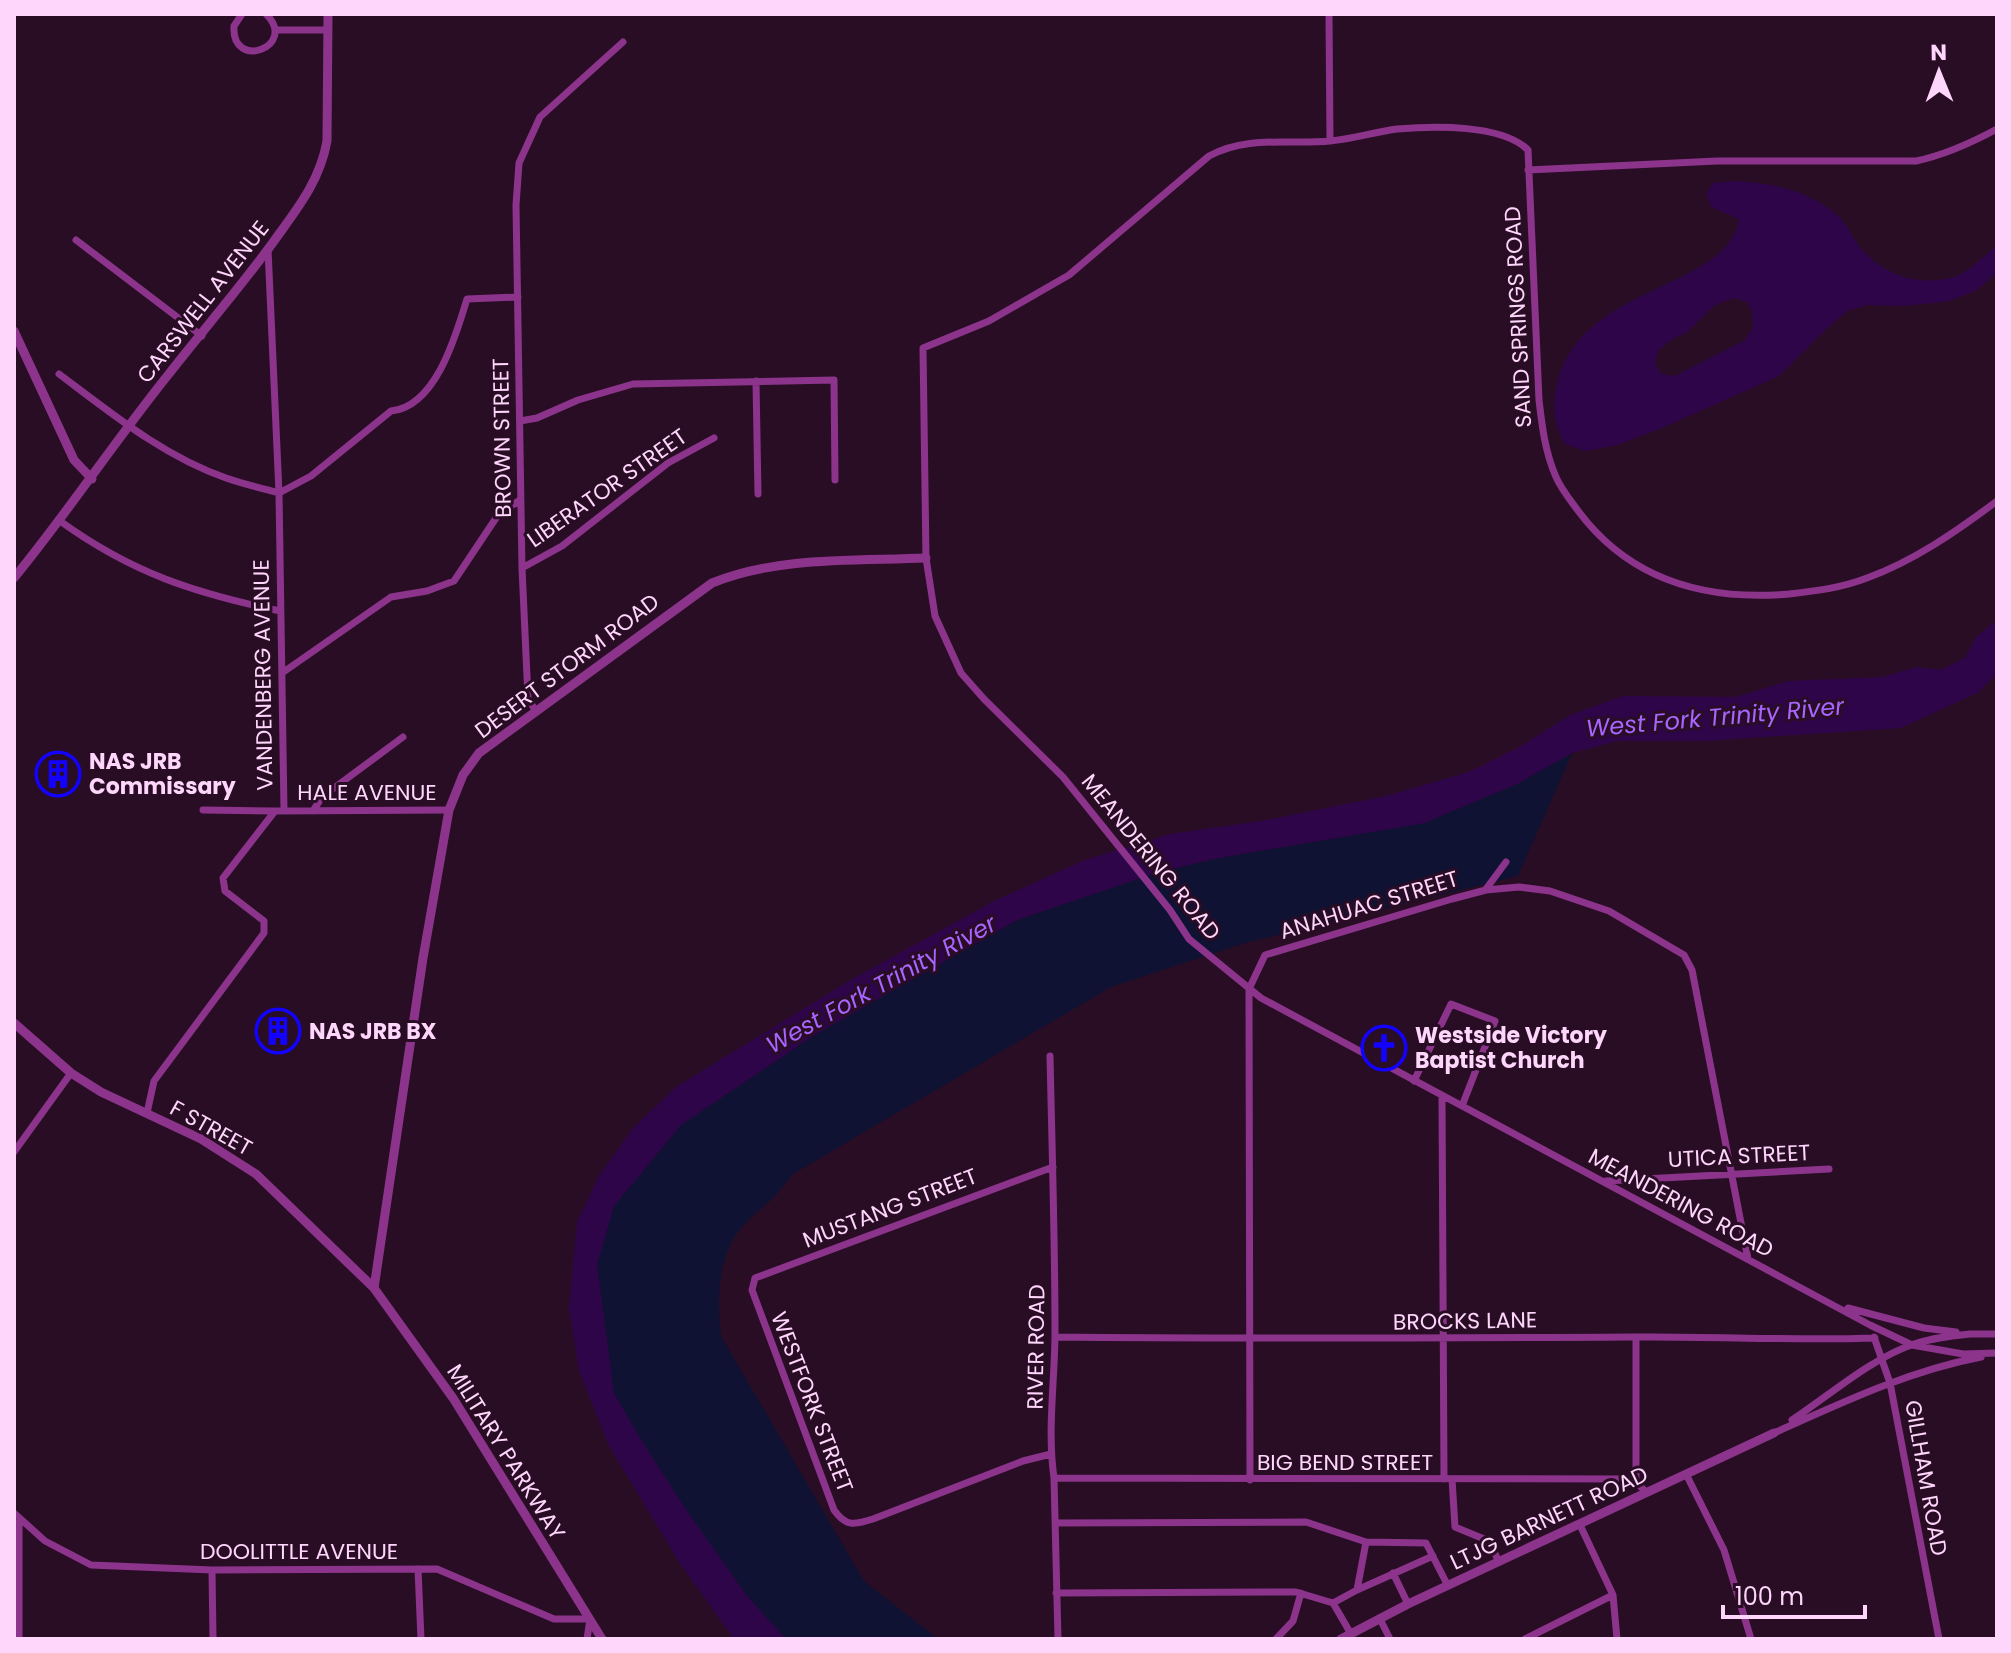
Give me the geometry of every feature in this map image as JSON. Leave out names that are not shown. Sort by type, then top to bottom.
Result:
[{"type":"street","points":[[242,14],[233,33],[244,49],[264,49],[273,40],[275,30],[266,14]]},
{"type":"street","name":"CARSWELL AVENUE","points":[[14,578],[307,195],[324,159],[329,120],[328,14]]},
{"type":"street","points":[[1329,14],[1330,141]]},
{"type":"street","points":[[275,30],[328,30]]},
{"type":"street","name":"BROWN STREET","points":[[535,710],[528,698],[520,500],[516,205],[519,163],[540,117],[623,42]]},
{"type":"street","name":"SAND SPRINGS ROAD","points":[[923,348],[989,321],[1069,275],[1209,156],[1222,149],[1263,141],[1330,141],[1398,129],[1476,129],[1518,140],[1528,150],[1539,400],[1543,435],[1556,478],[1606,542],[1631,563],[1686,587],[1708,592],[1757,596],[1817,591],[1882,571],[1934,545],[1997,501]]},
{"type":"street","points":[[1528,170],[1717,161],[1916,161],[1947,152],[1997,129]]},
{"type":"street","points":[[76,240],[202,336]]},
{"type":"street","name":"VANDENBERG AVENUE","points":[[147,1113],[154,1081],[264,933],[264,921],[225,891],[223,878],[275,811],[284,811],[279,493],[268,249]]},
{"type":"street","points":[[59,374],[130,428],[193,464],[279,493],[311,476],[391,411],[404,410],[424,393],[450,353],[467,299],[518,297]]},
{"type":"street","points":[[14,331],[74,460],[92,479]]},
{"type":"street","name":"MEANDERING ROAD","points":[[923,348],[926,558],[935,616],[961,673],[1063,777],[1170,910],[1189,939],[1249,989],[1870,1325],[1912,1345],[1963,1354],[1997,1353]]},
{"type":"street","points":[[520,421],[537,418],[578,400],[633,384],[834,380],[835,480]]},
{"type":"street","points":[[756,381],[758,494]]},
{"type":"street","name":"LIBERATOR STREET","points":[[522,568],[562,546],[668,463],[714,438]]},
{"type":"street","points":[[282,673],[391,597],[427,591],[454,581],[498,515],[520,500]]},
{"type":"street","points":[[60,521],[119,560],[161,579],[210,596],[280,611]]},
{"type":"street","name":"DESERT STORM ROAD","points":[[374,1288],[409,1045],[449,810],[463,775],[479,753],[693,595],[736,573],[793,564],[926,558]]},
{"type":"street","points":[[313,811],[322,797],[403,737]]},
{"type":"street","points":[[203,810],[275,811]]},
{"type":"street","name":"HALE AVENUE","points":[[284,811],[449,810]]},
{"type":"street","points":[[1486,890],[1506,862]]},
{"type":"street","name":"ANAHUAC STREET","points":[[1250,1480],[1249,989],[1265,955],[1486,890],[1519,887],[1550,891],[1609,911],[1684,955],[1692,970],[1748,1259]]},
{"type":"street","points":[[1414,1081],[1451,1004],[1495,1021],[1462,1106]]},
{"type":"street","name":"F STREET","points":[[14,1023],[71,1073],[101,1092],[201,1139],[256,1174],[374,1288]]},
{"type":"street","name":"RIVER ROAD","points":[[1050,1056],[1055,1337],[1051,1454],[1058,1639]]},
{"type":"street","points":[[14,1152],[71,1073]]},
{"type":"street","points":[[1442,1096],[1448,1479],[1455,1527],[1489,1541],[1499,1562]]},
{"type":"street","name":"MUSTANG STREET","points":[[753,1293],[752,1281],[755,1278],[1053,1167]]},
{"type":"street","name":"UTICA STREET","points":[[1604,1182],[1829,1169]]},
{"type":"street","name":"MILITARY PARKWAY","points":[[374,1288],[453,1398],[602,1639]]},
{"type":"street","name":"WESTFORK STREET","points":[[753,1293],[834,1510],[842,1521],[873,1519],[1023,1461],[1051,1454]]},
{"type":"street","name":"MEANDERING ROAD","points":[[1838,1306],[1924,1328],[1997,1334]]},
{"type":"street","name":"GILLHAM ROAD","points":[[1870,1325],[1890,1383],[1939,1639]]},
{"type":"street","name":"LTJG BARNETT ROAD","points":[[1774,1433],[1882,1359],[1933,1339],[1970,1334]]},
{"type":"street","name":"BROCKS LANE","points":[[1055,1337],[1875,1338]]},
{"type":"street","points":[[1636,1337],[1636,1482],[1646,1492]]},
{"type":"street","name":"LTJG BARNETT ROAD","points":[[1346,1636],[1774,1433],[1890,1383],[1950,1363],[1997,1353]]},
{"type":"street","points":[[1686,1474],[1724,1550],[1751,1639]]},
{"type":"street","name":"BIG BEND STREET","points":[[1054,1478],[1627,1479],[1636,1482]]},
{"type":"street","points":[[16,1516],[19,1639]]},
{"type":"street","name":"DOOLITTLE AVENUE","points":[[16,1516],[45,1541],[91,1565],[212,1570],[437,1569],[554,1619],[590,1619]]},
{"type":"street","points":[[1055,1523],[1306,1522],[1366,1542],[1426,1543],[1448,1586]]},
{"type":"street","points":[[1580,1525],[1613,1595],[1617,1639]]},
{"type":"street","points":[[1357,1590],[1366,1542]]},
{"type":"street","points":[[1056,1593],[1301,1593],[1333,1603],[1433,1556]]},
{"type":"street","points":[[418,1569],[421,1639]]},
{"type":"street","points":[[212,1570],[213,1639]]},
{"type":"street","points":[[1393,1573],[1408,1604]]},
{"type":"street","points":[[1276,1639],[1293,1621],[1301,1593]]},
{"type":"street","points":[[1525,1639],[1613,1595]]},
{"type":"street","points":[[1333,1603],[1346,1636]]},
{"type":"street","points":[[587,1639],[590,1619]]},
{"type":"street","points":[[1380,1619],[1390,1639]]},
{"type":"shaded area","points":[[1572,753],[1518,876],[1242,944],[1111,987],[793,1174],[745,1224],[727,1252],[720,1280],[721,1336],[864,1581],[938,1639],[786,1639],[747,1596],[685,1508],[614,1393],[597,1265],[614,1206],[681,1125],[813,1036],[1017,920],[1155,873],[1218,858],[1424,823],[1517,784]]},
{"type":"water","points":[[1713,183],[1761,183],[1818,201],[1841,219],[1858,245],[1877,264],[1911,279],[1937,280],[1958,276],[1997,246],[1997,273],[1975,291],[1949,301],[1904,306],[1868,305],[1849,310],[1779,376],[1662,428],[1617,445],[1586,451],[1565,444],[1556,422],[1554,401],[1570,352],[1592,327],[1621,307],[1709,261],[1729,242],[1739,219],[1711,207],[1706,194]],"holes":[[[1734,298],[1747,302],[1752,311],[1753,327],[1745,340],[1675,376],[1661,374],[1655,364],[1658,351],[1671,340],[1686,333],[1715,305]]]},
{"type":"water","name":"West Fork Trinity River","points":[[1997,620],[1997,673],[1979,692],[1901,728],[1705,741],[1617,741],[1572,753],[1517,784],[1424,823],[1218,858],[1155,873],[1017,920],[813,1036],[681,1125],[614,1206],[597,1265],[614,1393],[685,1508],[747,1596],[786,1639],[734,1639],[681,1565],[609,1446],[579,1371],[569,1308],[577,1222],[600,1174],[634,1127],[676,1087],[854,978],[994,901],[1085,860],[1170,834],[1261,821],[1386,796],[1469,772],[1523,745],[1570,715],[1623,696],[1736,697],[1788,681],[1882,677],[1917,667],[1940,670],[1965,658],[1976,637]]},
{"type":"place","name":"NAS JRB Commissary","points":[[58,774]]},
{"type":"place","name":"NAS JRB BX","points":[[278,1031]]},
{"type":"place","name":"Westside Victory Baptist Church","points":[[1384,1048]]}]
